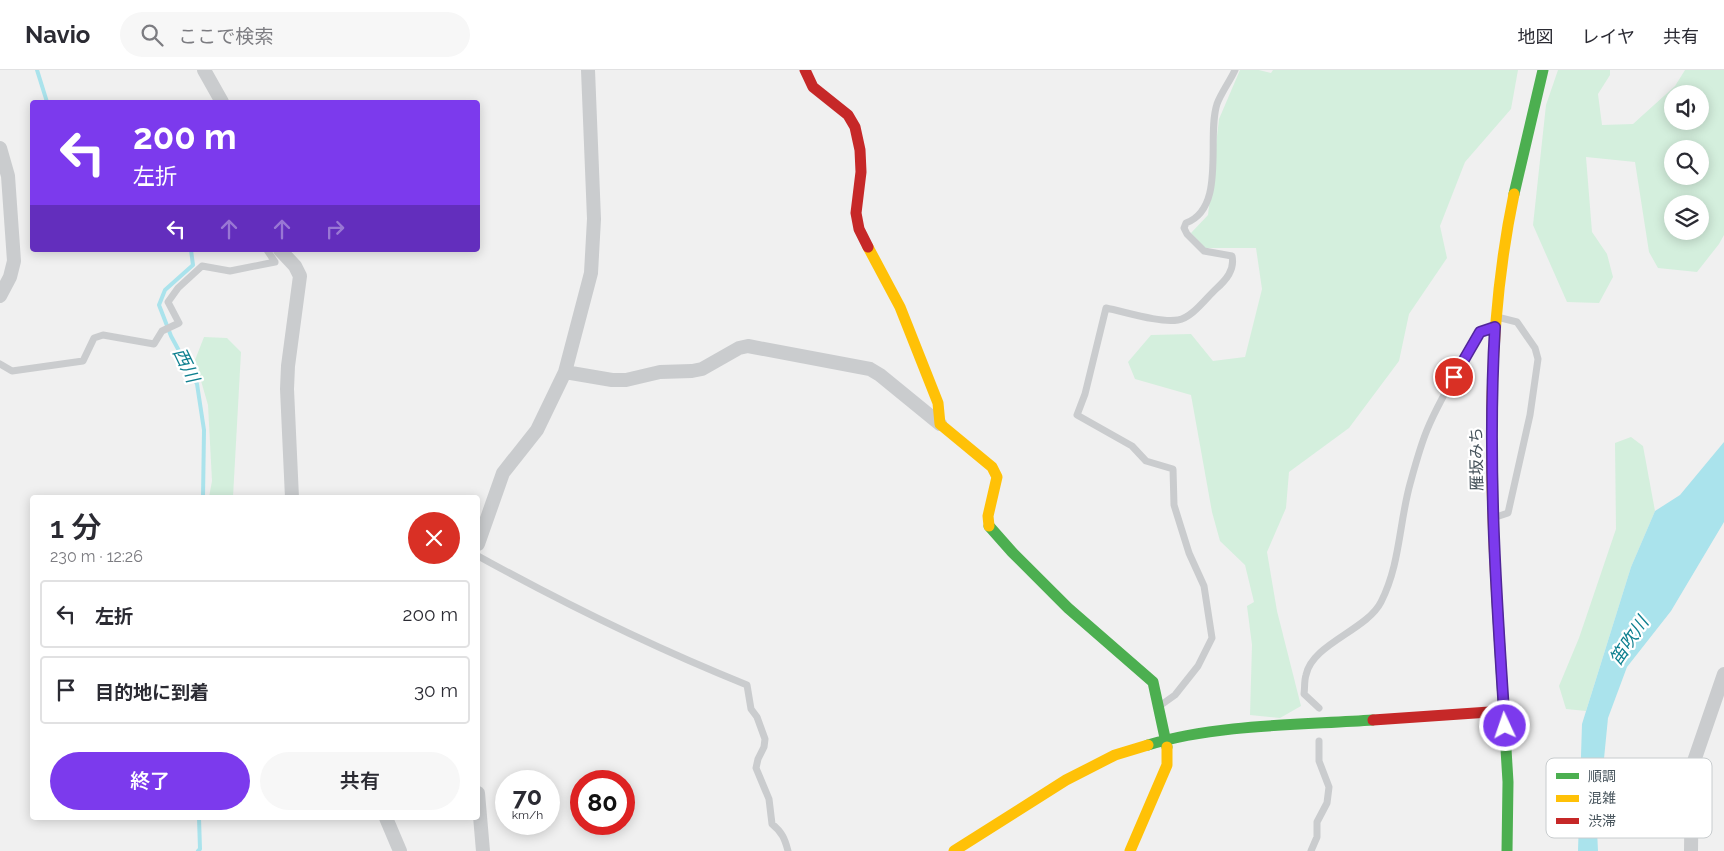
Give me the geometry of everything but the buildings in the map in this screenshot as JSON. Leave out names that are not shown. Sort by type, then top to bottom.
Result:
[{"type":"main road","points":[[805,70],[813,87],[848,115],[855,127],[860,150],[861,172],[856,213],[859,229],[900,307],[938,403],[940,424],[992,466],[997,477],[988,516],[989,525],[994,533],[1058,601],[1094,634],[1153,682],[1168,752],[1167,765],[1130,851]]},
{"type":"main road","name":"雁坂みち","points":[[1507,851],[1509,824],[1493,517],[1492,410],[1496,322],[1501,270],[1517,176],[1543,70]]},
{"type":"main road","points":[[954,851],[1066,780],[1115,755],[1165,740],[1220,731],[1504,711]]},
{"type":"street","points":[[204,70],[221,100]]},
{"type":"street","points":[[480,538],[503,473],[537,430],[565,372],[591,273],[594,219],[588,70]]},
{"type":"street","points":[[0,148],[8,176],[14,261],[10,277],[0,296]]},
{"type":"street","points":[[282,252],[295,266],[300,276],[288,381],[292,495]]},
{"type":"street","points":[[565,372],[612,380],[626,380],[660,372],[692,371],[702,368],[739,348],[755,346],[819,361],[870,369],[940,424]]},
{"type":"street","points":[[1695,758],[1724,674]]},
{"type":"street","points":[[480,816],[483,851]]},
{"type":"street","points":[[387,820],[400,851]]},
{"type":"street","points":[[1691,838],[1691,851]]},
{"type":"lane","points":[[1159,707],[1175,695],[1198,666],[1212,638],[1204,586],[1189,553],[1174,505],[1174,468],[1146,460],[1132,446],[1077,415],[1085,394],[1106,308],[1161,319],[1179,320],[1190,315],[1228,278],[1233,262],[1232,256],[1204,251],[1186,234],[1184,228],[1186,223],[1194,220],[1206,208],[1215,161],[1213,128],[1217,104],[1235,70]]},
{"type":"lane","points":[[0,364],[12,371],[83,361],[94,338],[103,334],[154,344],[162,331],[179,323],[168,302],[178,288],[202,266],[230,271],[275,262],[268,252]]},
{"type":"lane","points":[[1319,708],[1304,694],[1306,674],[1315,660],[1329,646],[1372,616],[1381,603],[1396,565],[1410,487],[1427,431],[1438,406],[1480,332],[1496,322],[1517,322],[1535,348],[1538,359],[1530,415],[1508,514],[1493,517]]},
{"type":"lane","points":[[480,557],[542,591],[614,626],[747,686],[751,709],[757,717],[765,739],[756,768],[769,799],[772,824],[784,836],[788,851]]},
{"type":"lane","points":[[1311,851],[1317,837],[1317,822],[1327,803],[1329,787],[1319,761],[1319,741]]},
{"type":"green space","points":[[1240,70],[1259,70],[1271,73],[1273,70],[1518,70],[1511,109],[1465,162],[1440,226],[1447,258],[1409,314],[1399,361],[1349,428],[1289,472],[1286,508],[1267,552],[1277,611],[1301,706],[1280,718],[1250,715],[1252,645],[1247,606],[1254,602],[1245,565],[1220,541],[1212,512],[1191,395],[1135,379],[1128,362],[1151,335],[1191,334],[1213,361],[1245,357],[1262,289],[1256,248],[1205,248],[1191,233],[1208,215],[1219,119]]},
{"type":"green space","points":[[1558,70],[1610,70],[1610,75],[1598,94],[1602,125],[1633,124],[1664,96],[1664,130],[1709,130],[1709,85],[1676,85],[1685,70],[1724,70],[1724,235],[1697,272],[1658,268],[1649,252],[1635,162],[1586,157],[1592,232],[1607,254],[1613,277],[1599,303],[1567,302],[1533,225],[1546,105]]},
{"type":"green space","points":[[204,337],[227,338],[241,352],[233,495],[209,495],[212,481],[208,405],[195,360]]},
{"type":"green space","points":[[1631,437],[1643,446],[1655,511],[1631,567],[1586,711],[1566,709],[1559,686],[1579,638],[1616,529],[1615,443]]},
{"type":"water","name":"笛吹川","points":[[1724,442],[1724,522],[1671,611],[1627,667],[1608,718],[1604,758],[1581,758],[1582,724],[1631,567],[1655,511],[1680,495]]},
{"type":"water","points":[[1578,838],[1597,838],[1598,851],[1578,851]]},
{"type":"waterway","name":"西川","points":[[37,70],[46,100]]},
{"type":"waterway","name":"西川","points":[[191,252],[193,265],[165,290],[159,305],[171,336],[197,384],[204,430],[203,495]]},
{"type":"waterway","name":"西川","points":[[198,851],[200,849],[199,820]]},
{"type":"traffic: fast","points":[[1514,194],[1543,70]]},
{"type":"traffic: fast","points":[[989,526],[1068,608],[1153,682],[1167,747]]},
{"type":"traffic: fast","points":[[1497,601],[1508,782],[1507,851]]},
{"type":"traffic: fast","points":[[1148,745],[1175,738],[1231,729],[1373,720]]},
{"type":"traffic: slow","points":[[1497,601],[1491,448],[1494,346],[1498,295],[1514,194]]},
{"type":"traffic: slow","points":[[868,247],[900,307],[938,403],[940,424],[992,467],[997,477],[988,516],[989,526]]},
{"type":"traffic: slow","points":[[954,851],[1066,780],[1115,755],[1148,745]]},
{"type":"traffic: slow","points":[[1130,851],[1167,765],[1167,747]]},
{"type":"traffic: jam","points":[[805,70],[813,87],[848,115],[855,127],[860,150],[861,172],[856,213],[859,229],[868,247]]},
{"type":"traffic: jam","points":[[1373,720],[1504,711]]},
{"type":"route","points":[[1454,377],[1480,332],[1495,327],[1492,410],[1493,517],[1505,726]]}]
